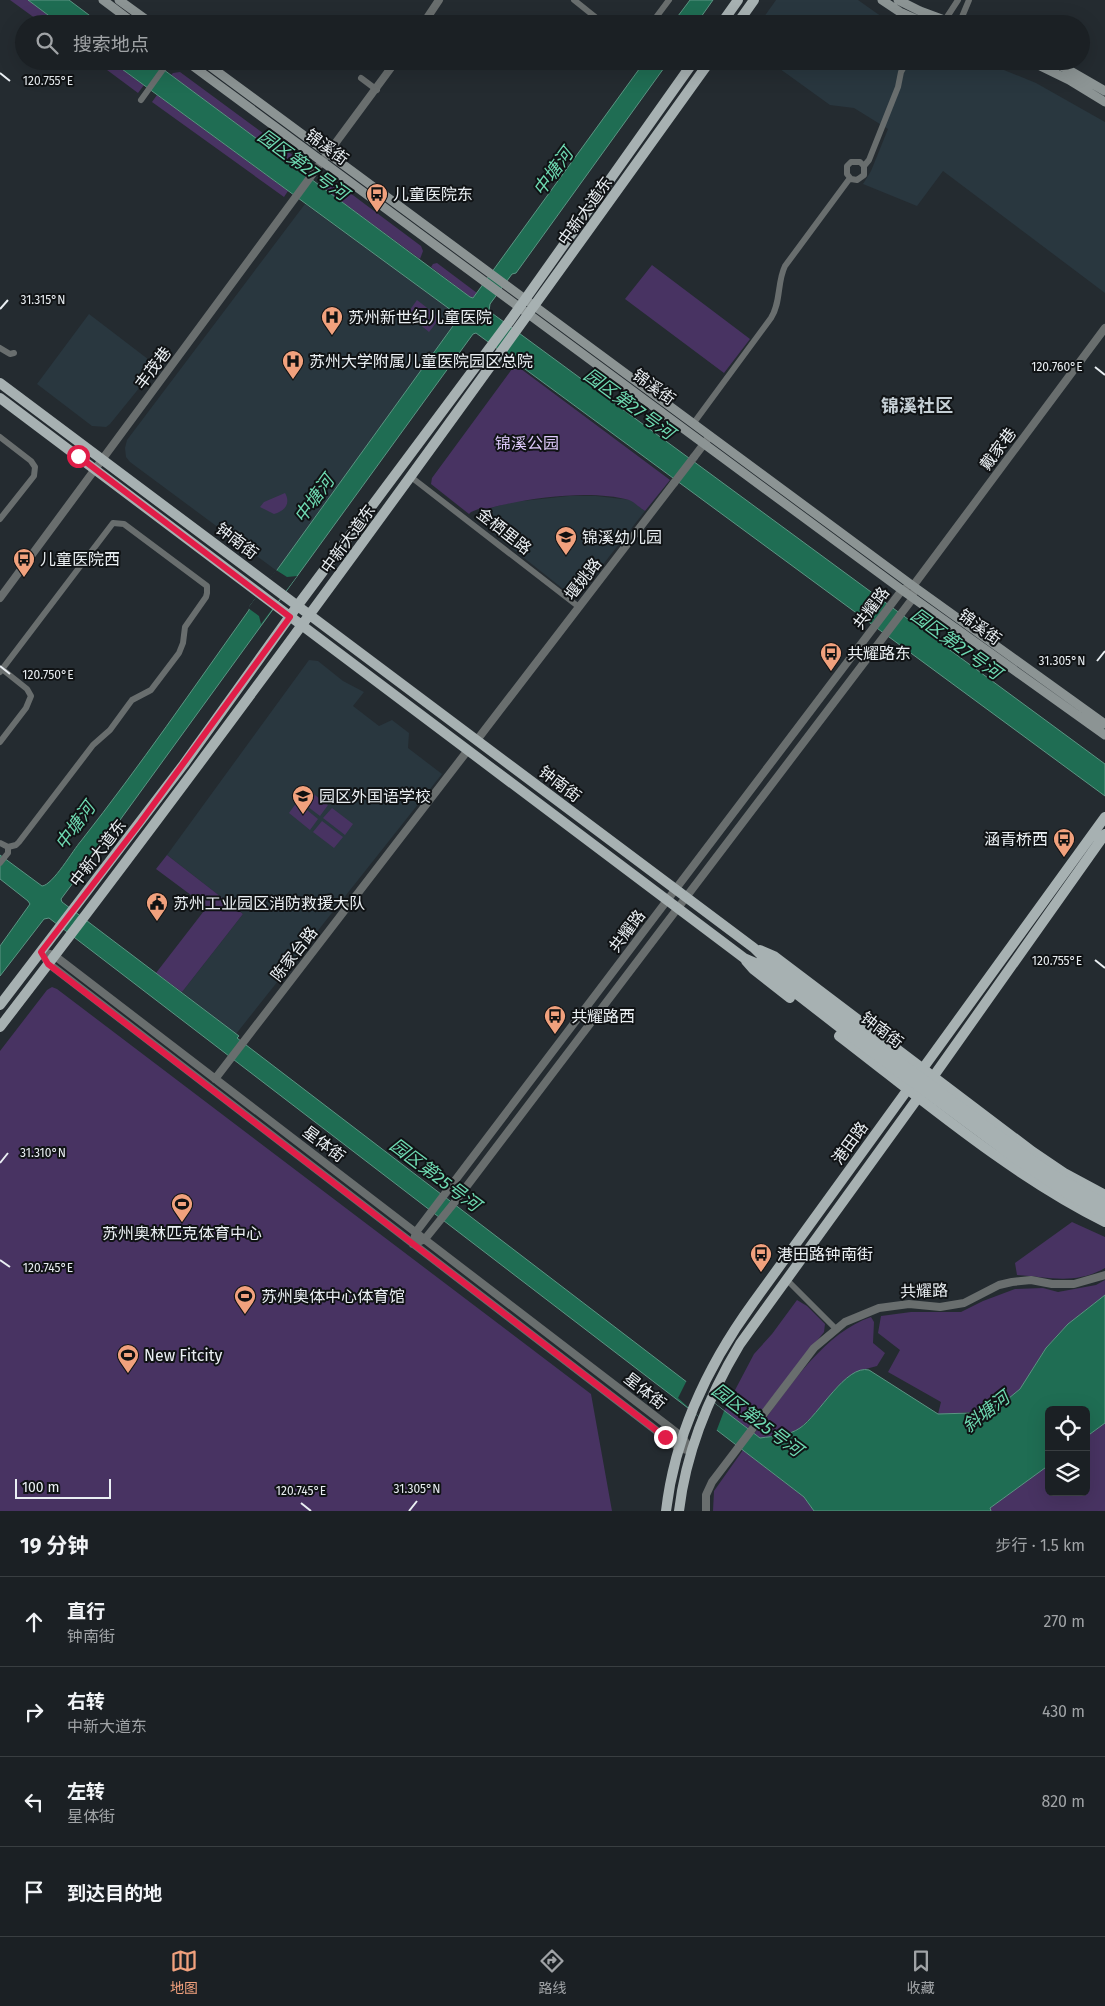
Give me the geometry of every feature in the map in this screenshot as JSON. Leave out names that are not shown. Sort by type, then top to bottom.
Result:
[{"type":"main road","points":[[103,0],[123,15]]},
{"type":"main road","points":[[119,0],[140,15]]},
{"type":"main road","points":[[727,15],[738,0]]},
{"type":"main road","points":[[743,15],[754,0]]},
{"type":"main road","points":[[882,0],[906,15]]},
{"type":"main road","points":[[898,0],[933,15]]},
{"type":"main road","name":"锦溪街","points":[[198,70],[322,162],[486,277]]},
{"type":"main road","name":"锦溪街","points":[[215,70],[329,154],[502,289],[693,424],[707,440],[1105,724]]},
{"type":"main road","name":"中新大道东","points":[[0,1005],[168,786],[298,605],[509,322],[688,70]]},
{"type":"main road","name":"中新大道东","points":[[0,1027],[85,917],[311,614],[519,330],[704,70]]},
{"type":"main road","points":[[1048,70],[1105,102]]},
{"type":"main road","points":[[1069,70],[1105,91]]},
{"type":"main road","name":"锦溪街","points":[[532,310],[707,440],[902,590],[1105,736]]},
{"type":"main road","name":"钟南街","points":[[0,383],[686,896],[754,948],[769,963],[854,1034],[1016,1159],[1071,1196],[1105,1214]]},
{"type":"main road","name":"钟南街","points":[[0,398],[744,958],[758,964],[1044,1169],[1105,1204]]},
{"type":"main road","name":"港田路","points":[[666,1511],[682,1438],[711,1368],[737,1324],[1105,817]]},
{"type":"main road","name":"港田路","points":[[679,1511],[682,1488],[703,1420],[722,1375],[740,1344],[919,1097],[1105,834]]},
{"type":"main road","points":[[754,948],[774,956],[1033,1152],[1064,1173],[1105,1195]]},
{"type":"main road","points":[[744,958],[753,969],[1017,1170],[1067,1202],[1105,1222]]},
{"type":"street","points":[[429,15],[439,0]]},
{"type":"street","points":[[574,0],[593,15]]},
{"type":"street","points":[[658,15],[669,0]]},
{"type":"street","points":[[948,15],[958,0]]},
{"type":"street","points":[[962,15],[969,0]]},
{"type":"street","points":[[141,100],[163,70]]},
{"type":"street","name":"丰茂巷","points":[[0,598],[390,70]]},
{"type":"street","points":[[864,166],[869,160],[904,70]]},
{"type":"street","points":[[361,78],[377,90]]},
{"type":"street","points":[[857,161],[864,166],[865,172],[857,180],[850,178],[846,172],[848,163],[857,161]]},
{"type":"street","points":[[693,424],[771,318],[775,310],[785,266],[850,178]]},
{"type":"street","name":"戴家巷","points":[[913,586],[1105,328]]},
{"type":"street","points":[[0,348],[10,354],[14,353]]},
{"type":"street","points":[[0,437],[31,461],[35,467],[34,476],[0,520]]},
{"type":"street","name":"堰姚路","points":[[477,740],[707,440]]},
{"type":"street","name":"金栖里路","points":[[411,477],[579,607]]},
{"type":"street","points":[[0,742],[26,708],[31,696],[27,689],[1,671],[113,523],[124,524],[207,586],[208,593],[206,597],[185,627],[181,648],[151,690],[132,700],[110,730],[93,745],[19,842],[8,847],[0,843]]},
{"type":"street","name":"共耀路","points":[[913,586],[913,598],[678,908],[441,1219],[425,1239],[414,1244],[416,1232],[902,590],[913,586]]},
{"type":"street","name":"陈家台路","points":[[215,1079],[468,750]]},
{"type":"street","points":[[0,862],[5,856],[8,847]]},
{"type":"street","name":"星体街","points":[[41,952],[215,1079],[416,1232],[682,1438],[692,1451]]},
{"type":"street","name":"星体街","points":[[52,960],[414,1244],[679,1448],[692,1451]]},
{"type":"street","name":"共耀路","points":[[706,1511],[708,1488],[738,1447],[814,1348],[835,1328],[845,1322],[879,1308],[909,1304],[940,1307],[964,1302],[999,1285],[1012,1282],[1031,1280],[1052,1284],[1074,1284],[1105,1275]]},
{"type":"street","points":[[786,1279],[835,1328]]},
{"type":"shaded area","points":[[776,0],[858,0],[879,15],[765,15]]},
{"type":"shaded area","points":[[781,70],[1004,70],[1036,83],[1105,122],[1105,293],[943,171],[917,206],[863,184],[871,171],[888,129],[854,108],[830,105]]},
{"type":"shaded area","name":"苏州大学附属儿童医院园区总院","points":[[305,204],[455,313],[457,320],[277,571],[130,462],[126,457],[125,448],[127,440]]},
{"type":"shaded area","points":[[89,314],[157,366],[106,427],[92,426],[37,384]]},
{"type":"shaded area","name":"锦溪幼儿园","points":[[569,496],[596,496],[631,500],[645,511],[583,590],[576,594],[567,592],[480,523],[490,508],[513,502]]},
{"type":"shaded area","name":"园区外国语学校","points":[[309,660],[318,661],[343,681],[364,692],[353,706],[379,726],[392,720],[409,733],[408,748],[442,774],[236,1034],[182,992],[243,914],[167,855]]},
{"type":"green space","points":[[10,0],[28,0],[48,15],[31,15]]},
{"type":"green space","points":[[107,70],[123,70],[144,85],[138,93]]},
{"type":"green space","points":[[180,72],[302,162],[302,172],[171,75]]},
{"type":"green space","points":[[157,95],[288,191],[284,197],[152,102]]},
{"type":"green space","points":[[325,180],[334,181],[421,246],[423,251],[420,259],[319,185]]},
{"type":"green space","points":[[437,263],[477,293],[473,298],[431,267]]},
{"type":"green space","points":[[652,265],[750,339],[724,373],[625,299]]},
{"type":"green space","points":[[417,300],[440,318],[429,332],[407,314]]},
{"type":"green space","name":"锦溪公园","points":[[512,369],[521,369],[670,480],[645,511],[629,500],[596,495],[578,495],[522,501],[490,508],[488,511],[481,508],[469,514],[431,484],[432,478]]},
{"type":"green space","points":[[285,493],[287,503],[281,511],[274,514],[260,507],[264,502]]},
{"type":"green space","points":[[307,789],[328,805],[320,816],[299,800]]},
{"type":"green space","points":[[297,802],[318,819],[310,830],[289,813]]},
{"type":"green space","points":[[332,808],[353,824],[345,835],[323,818]]},
{"type":"green space","points":[[322,821],[343,837],[334,848],[313,832]]},
{"type":"green space","points":[[167,855],[243,914],[182,992],[156,973],[207,907],[156,869]]},
{"type":"green space","name":"苏州奥林匹克体育中心","points":[[52,987],[591,1394],[612,1511],[0,1511],[0,1051],[47,990]]},
{"type":"green space","points":[[1072,1222],[1105,1237],[1105,1268],[1083,1277],[1062,1279],[1017,1275],[1015,1263]]},
{"type":"green space","points":[[1105,1280],[1105,1295],[1060,1332],[1043,1352],[1027,1379],[1012,1397],[993,1407],[971,1412],[938,1414],[941,1402],[888,1372],[900,1350],[878,1333],[881,1316],[911,1312],[961,1312],[1015,1289],[1043,1288],[1058,1292],[1096,1285]]},
{"type":"green space","points":[[797,1300],[807,1306],[825,1324],[824,1332],[747,1429],[724,1411],[754,1354],[772,1334]]},
{"type":"green space","points":[[871,1317],[874,1322],[873,1343],[885,1353],[877,1366],[862,1370],[836,1388],[822,1407],[800,1428],[788,1434],[760,1438],[754,1434],[792,1383],[820,1351],[853,1325]]},
{"type":"green space","points":[[1105,1423],[1105,1511],[991,1511],[990,1508],[1045,1467],[1045,1496],[1090,1496],[1090,1434]]},
{"type":"green space","points":[[743,1450],[804,1497],[814,1511],[713,1511],[714,1491]]},
{"type":"water","points":[[28,0],[69,0],[89,15],[48,15]]},
{"type":"water","points":[[690,0],[713,0],[702,15],[679,15]]},
{"type":"water","name":"斜塘河","points":[[123,70],[164,70],[473,298],[638,70],[663,70],[516,273],[512,274],[490,304],[489,311],[1105,764],[1105,796],[476,333],[473,334],[61,899],[62,902],[239,1036],[237,1038],[760,1438],[786,1434],[800,1428],[842,1382],[860,1370],[869,1370],[938,1414],[971,1413],[1003,1403],[1020,1389],[1046,1348],[1068,1324],[1105,1295],[1105,1423],[1090,1434],[1090,1406],[1045,1406],[1045,1468],[990,1508],[991,1511],[814,1511],[804,1497],[49,918],[44,919],[0,976],[0,946],[30,904],[0,879],[0,855],[42,886],[52,880],[146,755],[250,606],[458,319],[455,313]]},
{"type":"pier","points":[[276,570],[287,577],[297,576],[261,624],[259,616],[248,608]]},
{"type":"pier","points":[[687,1380],[724,1411],[716,1432],[678,1398]]},
{"type":"place","name":"儿童医院东","points":[[377,213]]},
{"type":"place","name":"苏州新世纪儿童医院","points":[[332,336]]},
{"type":"place","name":"苏州大学附属儿童医院园区总院","points":[[293,380]]},
{"type":"place","name":"锦溪幼儿园","points":[[566,556]]},
{"type":"place","name":"儿童医院西","points":[[24,578]]},
{"type":"place","name":"共耀路东","points":[[831,672]]},
{"type":"place","name":"园区外国语学校","points":[[303,815]]},
{"type":"place","name":"涵青桥西","points":[[1064,858]]},
{"type":"place","name":"苏州工业园区消防救援大队","points":[[157,922]]},
{"type":"place","name":"共耀路西","points":[[555,1035]]},
{"type":"place","name":"苏州奥林匹克体育中心","points":[[182,1223]]},
{"type":"place","name":"港田路钟南街","points":[[761,1273]]},
{"type":"place","name":"苏州奥体中心体育馆","points":[[245,1315]]},
{"type":"place","name":"New Fitcity","points":[[128,1374]]},
{"type":"district","name":"锦溪社区","points":[[917,406]]},
{"type":"route","points":[[78,456],[290,617],[184,764],[41,952],[48,964],[665,1437]]},
{"type":"water label","name":"园区第27号河","points":[[303,165]]},
{"type":"water label","name":"中塘河","points":[[553,172]]},
{"type":"water label","name":"园区第27号河","points":[[629,404]]},
{"type":"water label","name":"中塘河","points":[[314,499]]},
{"type":"water label","name":"园区第27号河","points":[[956,644]]},
{"type":"water label","name":"中塘河","points":[[75,826]]},
{"type":"water label","name":"园区第25号河","points":[[435,1175]]},
{"type":"water label","name":"园区第25号河","points":[[757,1420]]}]
